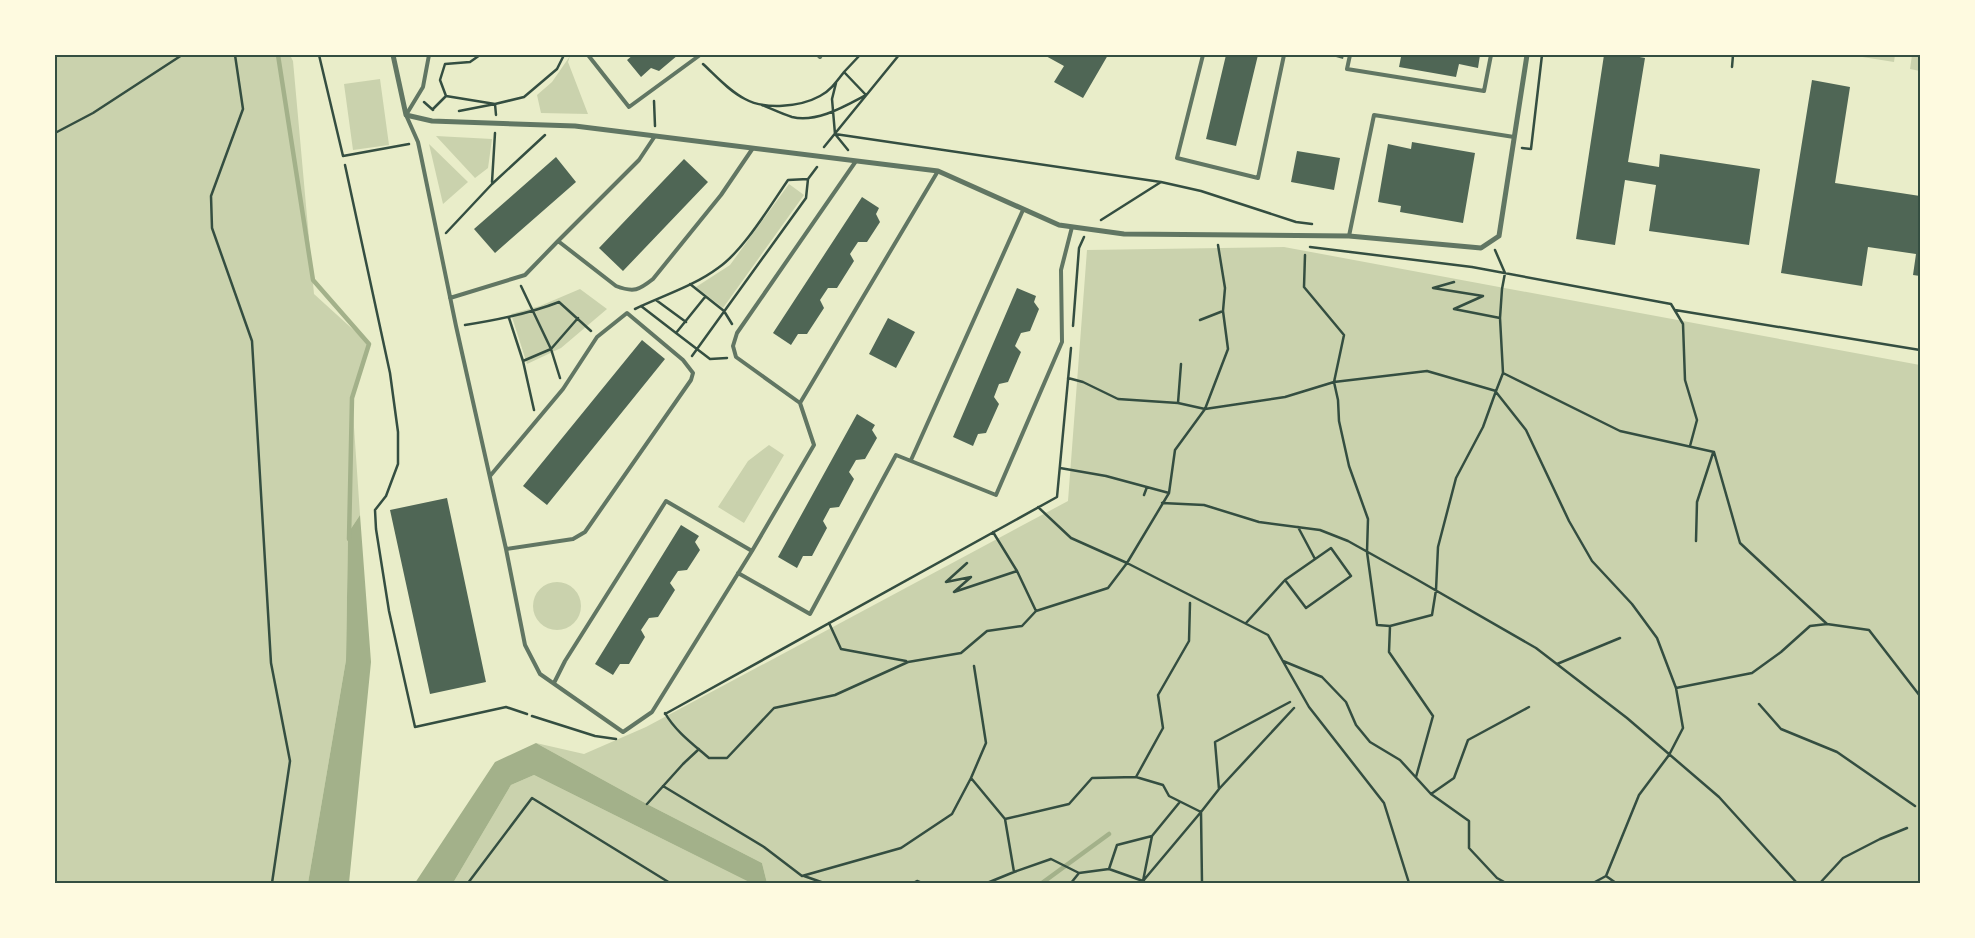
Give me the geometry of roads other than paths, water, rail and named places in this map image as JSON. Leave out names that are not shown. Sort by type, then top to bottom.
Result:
[{"type":"street","points":[[393,55],[406,115],[432,121],[575,126],[938,171],[1059,225],[1124,234],[1350,236],[1480,248],[1499,236],[1527,55]]},
{"type":"lane","points":[[429,55],[423,87],[406,115],[418,142],[525,645],[540,674],[623,732],[652,712],[752,551],[814,445],[800,403],[736,357],[733,346],[738,333],[856,161]]},
{"type":"lane","points":[[588,55],[629,108],[698,56]]},
{"type":"lane","points":[[1203,55],[1177,158],[1258,178],[1284,55]]},
{"type":"lane","points":[[1350,55],[1347,69],[1484,91],[1490,55]]},
{"type":"lane","points":[[1350,236],[1374,115],[1514,137]]},
{"type":"lane","points":[[450,298],[525,275],[639,160],[655,136]]},
{"type":"lane","points":[[558,241],[616,286],[627,290],[641,289],[653,279],[721,195],[754,148]]},
{"type":"lane","points":[[800,403],[938,171]]},
{"type":"lane","points":[[911,460],[1023,210]]},
{"type":"lane","points":[[738,573],[810,614],[896,455],[996,495],[1062,342],[1061,270],[1072,227]]},
{"type":"lane","points":[[490,476],[563,388],[597,337],[627,313],[688,365],[693,373],[692,380],[585,532],[573,539],[506,549]]},
{"type":"lane","points":[[554,683],[565,661],[666,501],[752,551]]},
{"type":"waterway","points":[[278,55],[313,280],[369,344],[352,398],[349,539]]},
{"type":"waterway","points":[[1042,883],[1109,834]]}]
